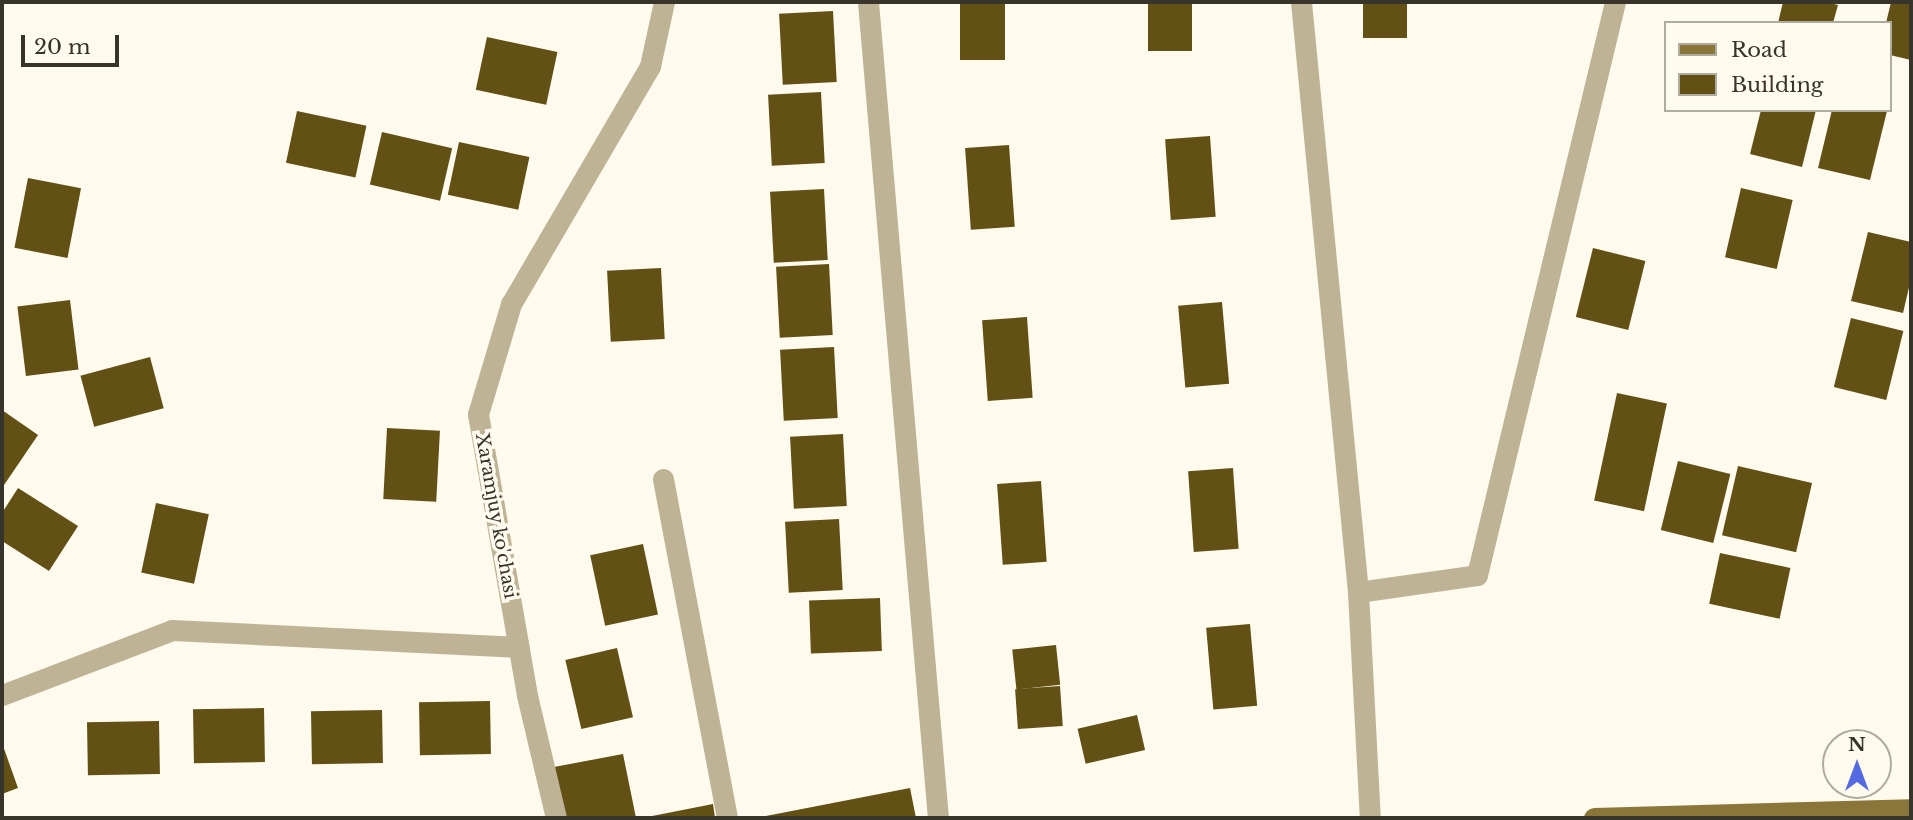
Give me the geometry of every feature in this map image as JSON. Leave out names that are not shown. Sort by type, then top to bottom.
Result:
[{"type":"main road","points":[[1594,818],[1911,809]]},
{"type":"street","name":"Xaramjuy ko'chasi","points":[[556,818],[519,647],[478,414],[511,304],[650,66],[664,2]]},
{"type":"street","points":[[868,2],[938,818]]},
{"type":"street","points":[[1300,2],[1358,592],[1370,818]]},
{"type":"street","points":[[1358,592],[1477,575],[1615,2]]},
{"type":"street","points":[[663,479],[727,818]]},
{"type":"street","points":[[2,695],[172,630],[519,647]]},
{"type":"building","points":[[960,2],[1005,2],[1005,60],[960,60]]},
{"type":"building","points":[[1148,2],[1192,2],[1192,51],[1148,51]]},
{"type":"building","points":[[1363,2],[1407,2],[1407,38],[1363,38]]},
{"type":"building","points":[[1783,2],[1825,2],[1838,5],[1834,21],[1778,21]]},
{"type":"building","points":[[1891,2],[1911,2],[1911,60],[1892,55],[1892,21],[1886,21]]},
{"type":"building","points":[[833,11],[837,82],[783,85],[779,14]]},
{"type":"building","points":[[487,37],[557,52],[546,105],[476,90]]},
{"type":"building","points":[[821,92],[825,163],[772,166],[768,95]]},
{"type":"building","points":[[297,111],[366,126],[355,178],[286,163]]},
{"type":"building","points":[[1760,112],[1816,112],[1802,167],[1750,154]]},
{"type":"building","points":[[1832,112],[1887,112],[1870,180],[1818,168]]},
{"type":"building","points":[[382,132],[452,148],[440,201],[370,185]]},
{"type":"building","points":[[1210,136],[1216,217],[1171,220],[1165,139]]},
{"type":"building","points":[[459,142],[529,157],[518,210],[448,195]]},
{"type":"building","points":[[1009,145],[1015,227],[971,230],[965,148]]},
{"type":"building","points":[[28,178],[81,188],[67,258],[14,248]]},
{"type":"building","points":[[1741,188],[1793,200],[1777,269],[1725,257]]},
{"type":"building","points":[[824,189],[828,260],[774,263],[770,192]]},
{"type":"building","points":[[1868,232],[1911,242],[1911,279],[1903,313],[1851,301]]},
{"type":"building","points":[[1593,248],[1645,261],[1628,330],[1576,317]]},
{"type":"building","points":[[829,264],[833,335],[780,338],[776,267]]},
{"type":"building","points":[[661,268],[665,339],[611,342],[607,271]]},
{"type":"building","points":[[70,300],[79,369],[26,376],[17,306]]},
{"type":"building","points":[[1222,302],[1229,384],[1185,388],[1178,306]]},
{"type":"building","points":[[1027,317],[1033,398],[988,401],[982,320]]},
{"type":"building","points":[[1851,318],[1903,331],[1886,400],[1834,387]]},
{"type":"building","points":[[834,347],[838,418],[784,421],[780,350]]},
{"type":"building","points":[[150,357],[164,408],[94,427],[80,376]]},
{"type":"building","points":[[1617,393],[1667,404],[1644,511],[1594,501]]},
{"type":"building","points":[[2,410],[38,435],[2,488]]},
{"type":"building","points":[[387,428],[440,431],[436,502],[383,499]]},
{"type":"building","points":[[843,434],[847,506],[794,509],[790,437]]},
{"type":"building","points":[[1678,461],[1730,474],[1713,543],[1661,530]]},
{"type":"building","points":[[1738,466],[1812,483],[1796,552],[1722,535]]},
{"type":"building","points":[[1233,468],[1239,549],[1194,552],[1188,471]]},
{"type":"building","points":[[1041,481],[1047,562],[1003,565],[997,484]]},
{"type":"building","points":[[18,488],[78,526],[49,571],[2,541],[2,513]]},
{"type":"building","points":[[156,503],[209,514],[194,584],[141,572]]},
{"type":"building","points":[[839,519],[843,590],[789,593],[785,522]]},
{"type":"building","points":[[643,544],[658,614],[605,626],[590,555]]},
{"type":"building","points":[[1720,553],[1790,568],[1780,619],[1709,604]]},
{"type":"building","points":[[880,598],[882,651],[811,653],[809,600]]},
{"type":"building","points":[[1250,624],[1257,706],[1213,710],[1206,628]]},
{"type":"building","points":[[1056,645],[1060,685],[1016,689],[1012,650]]},
{"type":"building","points":[[617,648],[633,717],[581,729],[565,660]]},
{"type":"building","points":[[1060,686],[1063,726],[1018,729],[1015,689]]},
{"type":"building","points":[[490,701],[491,754],[420,755],[419,702]]},
{"type":"building","points":[[264,708],[265,762],[194,763],[193,709]]},
{"type":"building","points":[[382,710],[383,763],[312,764],[311,711]]},
{"type":"building","points":[[1137,715],[1145,750],[1086,764],[1078,729]]},
{"type":"building","points":[[159,721],[160,774],[88,775],[87,722]]},
{"type":"building","points":[[2,743],[18,788],[2,794]]},
{"type":"building","points":[[623,754],[636,818],[565,818],[554,767]]},
{"type":"building","points":[[910,788],[916,818],[761,818],[761,817]]},
{"type":"building","points":[[713,804],[715,818],[647,818],[647,817]]}]
